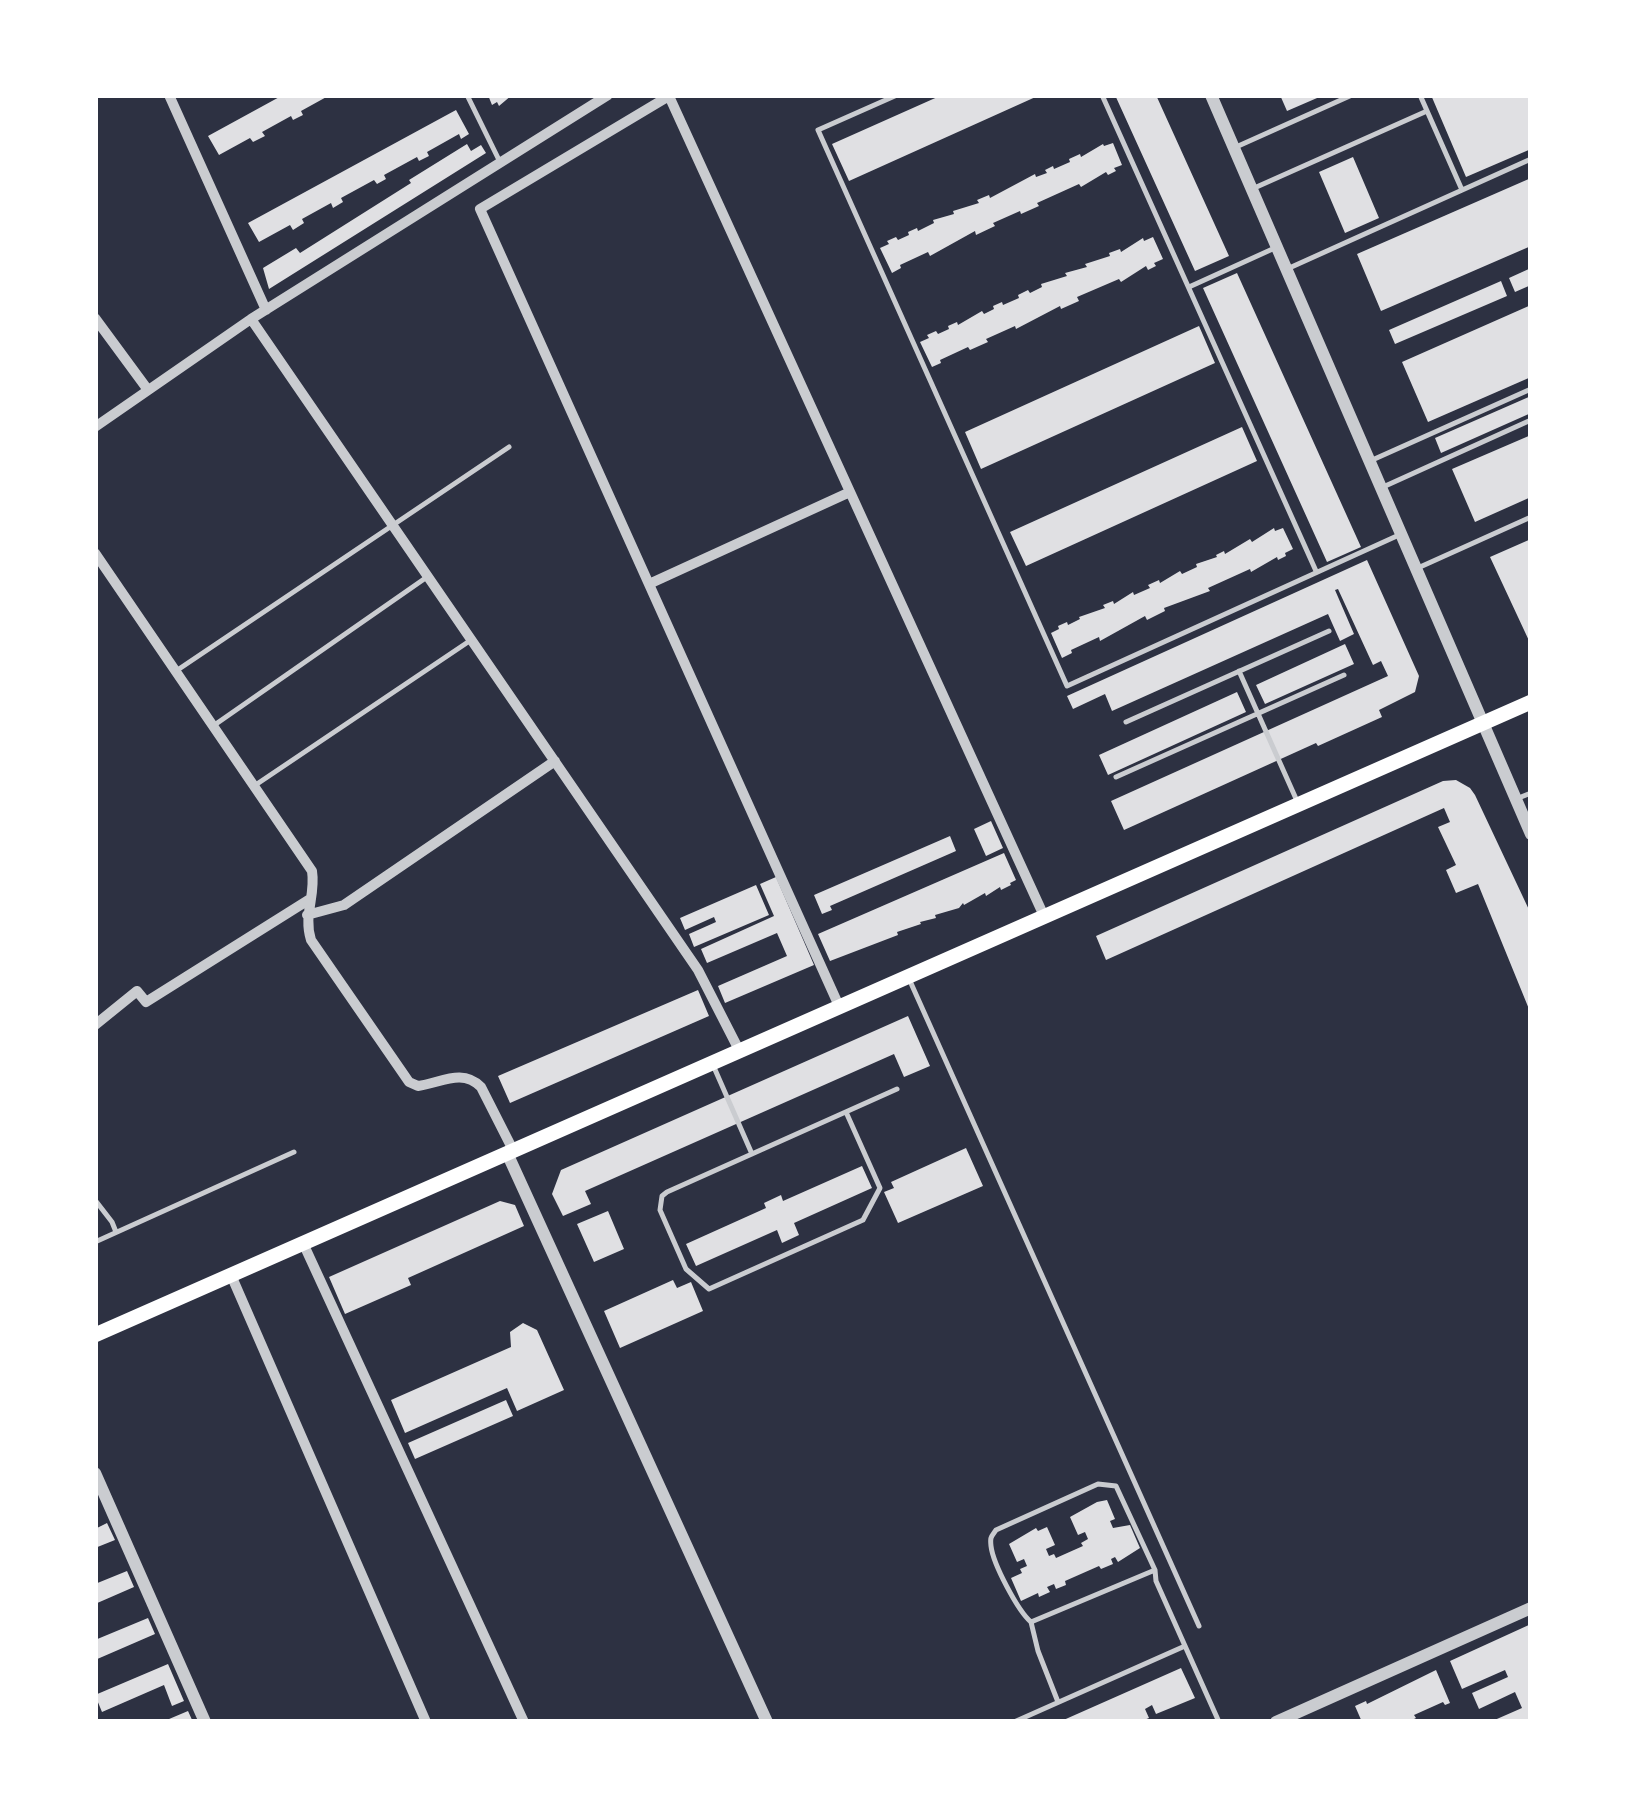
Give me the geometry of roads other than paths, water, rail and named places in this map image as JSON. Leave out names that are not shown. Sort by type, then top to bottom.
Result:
[{"type":"main road","points":[[95,1335],[1531,702]]},
{"type":"street","points":[[169,95],[266,310]]},
{"type":"street","points":[[95,427],[251,319],[608,95]]},
{"type":"street","points":[[1211,95],[1531,834]]},
{"type":"street","points":[[839,1006],[480,209],[669,96],[1044,916]]},
{"type":"street","points":[[95,318],[148,390]]},
{"type":"street","points":[[251,319],[698,970],[739,1050]]},
{"type":"street","points":[[648,584],[850,492]]},
{"type":"street","points":[[95,552],[312,871],[314,882],[307,915],[311,940],[410,1082],[418,1086],[461,1075],[473,1078],[481,1086],[767,1722]]},
{"type":"street","points":[[307,915],[344,905],[555,761]]},
{"type":"street","points":[[95,1025],[137,992],[146,1002],[310,899]]},
{"type":"street","points":[[303,1243],[524,1722]]},
{"type":"street","points":[[230,1275],[426,1722]]},
{"type":"street","points":[[95,1473],[205,1722]]},
{"type":"street","points":[[1276,1722],[1531,1608]]},
{"type":"lane","points":[[467,95],[500,163]]},
{"type":"lane","points":[[897,95],[818,130],[1067,686],[1402,534]]},
{"type":"lane","points":[[1102,95],[1317,572]]},
{"type":"lane","points":[[1234,148],[1352,95]]},
{"type":"lane","points":[[1420,95],[1462,190]]},
{"type":"lane","points":[[1252,189],[1427,110]]},
{"type":"lane","points":[[1286,269],[1531,159]]},
{"type":"lane","points":[[1188,287],[1277,247]]},
{"type":"lane","points":[[1370,461],[1531,389]]},
{"type":"lane","points":[[1381,488],[1531,420]]},
{"type":"lane","points":[[176,671],[509,446]]},
{"type":"lane","points":[[1416,569],[1531,518]]},
{"type":"lane","points":[[213,726],[427,577]]},
{"type":"lane","points":[[1126,722],[1328,631]]},
{"type":"lane","points":[[254,786],[471,640]]},
{"type":"lane","points":[[1239,671],[1299,804]]},
{"type":"lane","points":[[1116,777],[1344,675]]},
{"type":"lane","points":[[1516,800],[1531,793]]},
{"type":"lane","points":[[908,976],[1199,1626]]},
{"type":"lane","points":[[712,1062],[752,1154]]},
{"type":"lane","points":[[846,1112],[880,1188],[864,1220],[709,1289],[686,1269],[660,1210],[660,1200],[666,1192],[846,1112],[898,1090]]},
{"type":"lane","points":[[95,1242],[294,1152]]},
{"type":"lane","points":[[95,1200],[116,1232]]},
{"type":"lane","points":[[1058,1702],[1038,1651],[1032,1622],[1022,1613],[991,1550],[991,1536],[996,1530],[1106,1482],[1120,1490],[1156,1570],[1156,1582],[1220,1722]]},
{"type":"lane","points":[[1032,1622],[1156,1570]]},
{"type":"lane","points":[[1014,1722],[1185,1646]]}]
